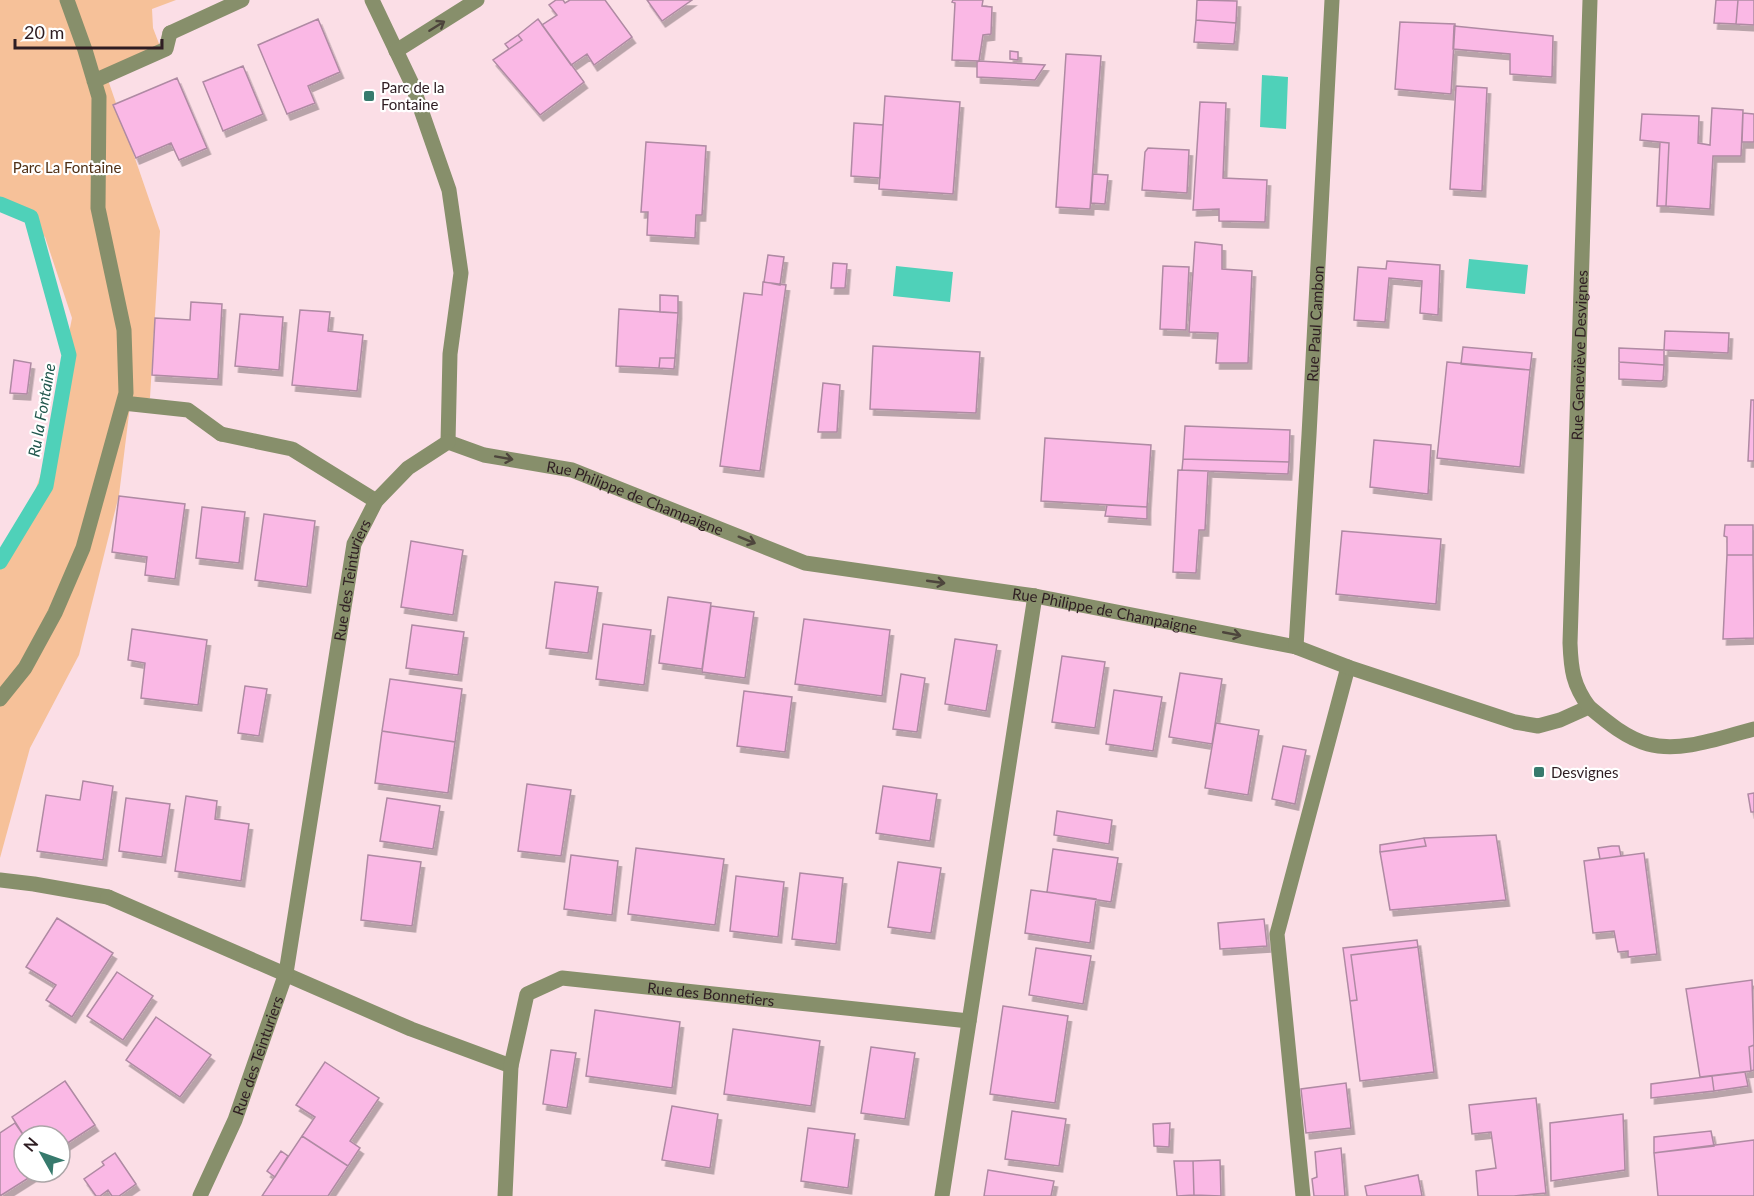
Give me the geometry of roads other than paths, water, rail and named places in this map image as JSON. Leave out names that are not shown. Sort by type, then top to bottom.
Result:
[{"type":"street","points":[[0,699],[30,659],[55,614],[83,548],[126,393],[124,330],[98,208],[99,97],[67,0]]},
{"type":"street","points":[[94,81],[166,49],[170,33],[242,0]]},
{"type":"street","points":[[372,0],[412,84],[449,190],[461,273],[450,354],[448,442]]},
{"type":"street","points":[[396,51],[477,0]]},
{"type":"street","name":"Rue Paul Cambon","points":[[1296,646],[1332,0]]},
{"type":"street","name":"Rue Geneviève Desvignes","points":[[1589,708],[1578,692],[1570,669],[1570,643],[1590,0]]},
{"type":"street","points":[[123,403],[188,410],[221,434],[292,449],[376,501]]},
{"type":"street","name":"Rue Philippe de Champaigne","points":[[448,442],[484,455],[572,470],[805,563],[1035,596],[1296,646],[1348,667],[1515,722],[1538,726],[1589,708]]},
{"type":"street","name":"Rue des Teinturiers","points":[[200,1196],[235,1120],[286,973],[354,544],[376,501],[408,468],[448,442]]},
{"type":"street","points":[[942,1196],[1035,596]]},
{"type":"street","points":[[1303,1196],[1277,934],[1348,667]]},
{"type":"street","points":[[1589,708],[1627,735],[1649,745],[1685,745],[1754,729]]},
{"type":"street","points":[[0,880],[108,897],[411,1029],[511,1066]]},
{"type":"street","name":"Rue des Bonnetiers","points":[[505,1196],[511,1066],[527,994],[562,978],[969,1021]]},
{"type":"waterway","name":"Ru la Fontaine","points":[[0,204],[31,217],[69,355],[46,486],[0,562]]},
{"type":"place","name":"Parc de la Fontaine","points":[[369,96]]},
{"type":"place","name":"Desvignes","points":[[1539,772]]},
{"type":"park label","name":"Parc La Fontaine","points":[[67,167]]}]
